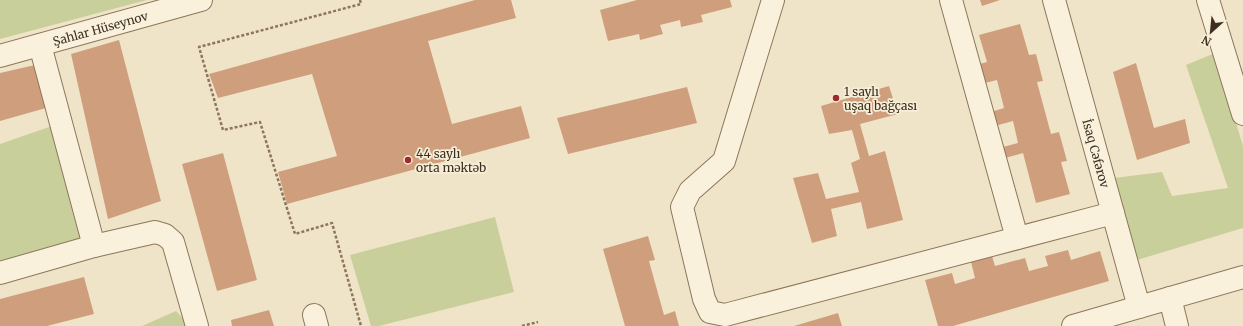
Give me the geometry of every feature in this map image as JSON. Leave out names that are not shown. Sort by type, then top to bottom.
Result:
[{"type":"street","name":"Şahlar Hüseynov","points":[[0,56],[201,0]]},
{"type":"street","points":[[773,0],[724,161],[690,191],[682,206],[704,299],[710,312],[725,315],[1113,213]]},
{"type":"street","points":[[951,0],[1017,238]]},
{"type":"street","name":"İsaq Cəfərov","points":[[1054,0],[1139,306]]},
{"type":"street","points":[[1208,0],[1243,114]]},
{"type":"street","points":[[40,45],[94,246]]},
{"type":"street","points":[[0,273],[94,246],[155,232],[165,235],[173,242],[197,326]]},
{"type":"street","points":[[1073,326],[1098,323],[1139,306],[1243,277]]},
{"type":"street","points":[[1170,298],[1177,326]]},
{"type":"path","points":[[360,0],[361,4],[199,46],[223,130],[260,122],[295,234],[332,223],[361,326]]},
{"type":"path","points":[[522,326],[538,322]]},
{"type":"green space","points":[[0,0],[147,0],[0,39]]},
{"type":"green space","points":[[1215,53],[1243,146],[1243,228],[1137,260],[1114,178],[1162,172],[1172,196],[1228,188],[1186,65]]},
{"type":"green space","points":[[52,126],[82,238],[0,262],[0,144]]},
{"type":"green space","points":[[495,217],[514,292],[379,326],[371,326],[350,255]]},
{"type":"green space","points":[[176,311],[190,326],[142,326]]},
{"type":"building","points":[[475,0],[511,0],[516,18],[428,41],[452,124],[521,106],[530,138],[287,204],[278,172],[337,156],[312,74],[218,98],[209,74]]},
{"type":"building","points":[[637,0],[730,0],[732,7],[701,15],[703,22],[681,27],[680,20],[660,25],[663,34],[640,40],[639,34],[608,41],[600,10]]},
{"type":"building","points":[[980,0],[1000,0],[982,6]]},
{"type":"building","points":[[1020,24],[1029,55],[1036,54],[1043,81],[1037,82],[1051,134],[1059,132],[1067,161],[1061,162],[1070,194],[1036,203],[1023,153],[1005,158],[1003,147],[1018,143],[1013,121],[995,126],[991,112],[1004,108],[997,80],[981,84],[976,65],[987,62],[979,35]]},
{"type":"building","points":[[119,40],[161,201],[108,219],[71,54]]},
{"type":"building","points":[[1136,63],[1154,128],[1185,119],[1190,143],[1137,160],[1113,72]]},
{"type":"building","points":[[35,65],[46,108],[0,121],[0,73]]},
{"type":"building","points":[[889,86],[898,114],[860,124],[869,156],[885,151],[903,220],[867,229],[861,202],[831,209],[837,236],[812,243],[793,178],[818,173],[826,199],[859,192],[851,163],[860,159],[852,130],[829,134],[821,106]]},
{"type":"building","points":[[687,87],[697,123],[568,154],[557,118]]},
{"type":"building","points":[[223,153],[257,280],[217,291],[182,164]]},
{"type":"building","points":[[648,236],[655,260],[649,261],[664,315],[675,311],[679,326],[625,326],[603,249]]},
{"type":"building","points":[[1068,250],[1071,260],[1100,251],[1109,281],[953,326],[938,326],[925,280],[952,273],[955,284],[975,278],[971,262],[992,256],[995,266],[1025,258],[1029,271],[1048,266],[1045,256]]},
{"type":"building","points":[[84,277],[94,314],[47,326],[0,326],[0,299]]},
{"type":"building","points":[[269,310],[274,326],[232,326],[231,320]]},
{"type":"building","points":[[838,313],[842,326],[794,326]]},
{"type":"place","name":"1 saylı uşaq bağçası","points":[[836,98]]},
{"type":"place","name":"44 saylı orta məktəb","points":[[408,160]]}]
